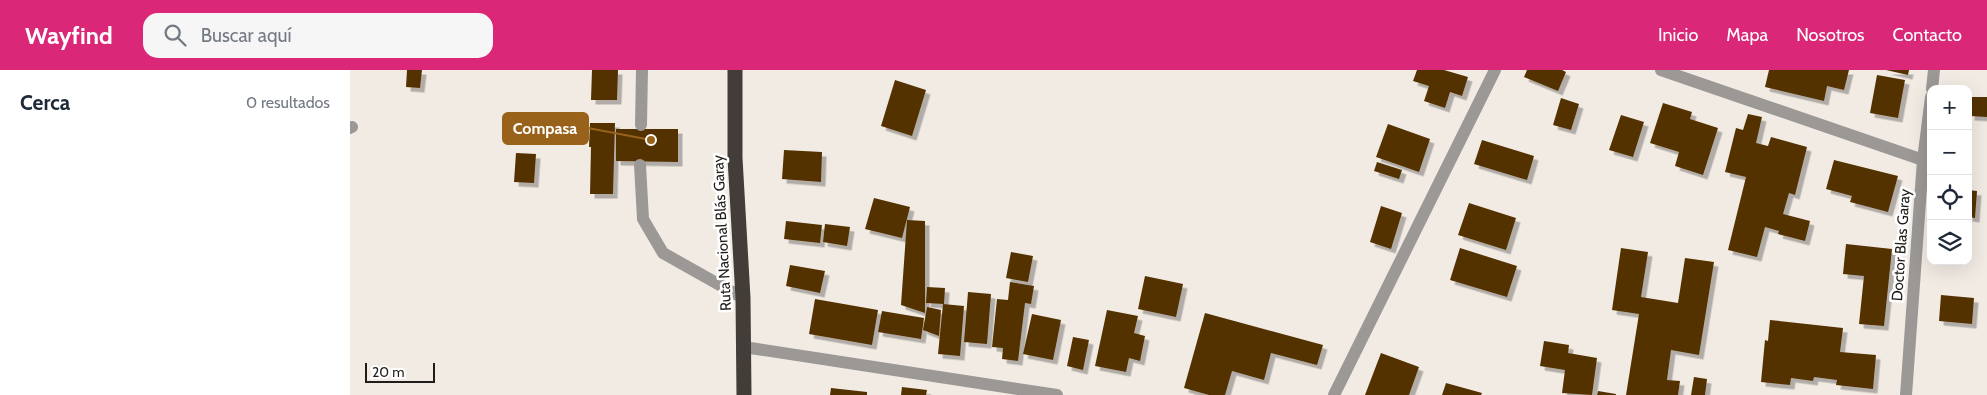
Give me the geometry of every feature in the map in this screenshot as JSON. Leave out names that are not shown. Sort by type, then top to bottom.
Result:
[{"type":"highway","name":"Ruta Nacional Blás Garay","points":[[735,70],[735,158],[743,298],[744,395]]},
{"type":"street","points":[[641,125],[642,70]]},
{"type":"street","points":[[1334,395],[1495,70]]},
{"type":"street","points":[[1661,70],[1923,160]]},
{"type":"street","points":[[1932,85],[1934,70]]},
{"type":"street","name":"Doctor Blas Garay","points":[[1906,395],[1923,160],[1927,128]]},
{"type":"street","points":[[640,165],[643,219],[664,253],[743,298]]},
{"type":"street","points":[[744,347],[1057,395]]},
{"type":"building","points":[[407,70],[422,70],[420,88],[406,87]]},
{"type":"building","points":[[592,70],[618,70],[617,100],[591,100]]},
{"type":"building","points":[[1417,70],[1444,70],[1468,77],[1462,96],[1450,92],[1445,108],[1424,101],[1429,86],[1413,81]]},
{"type":"building","points":[[1527,70],[1562,70],[1566,72],[1558,91],[1524,77]]},
{"type":"building","points":[[1769,70],[1849,70],[1844,90],[1827,86],[1824,101],[1765,87]]},
{"type":"building","points":[[1886,70],[1909,70],[1908,75]]},
{"type":"building","points":[[1877,75],[1905,80],[1898,118],[1870,113]]},
{"type":"building","points":[[895,80],[926,90],[912,136],[881,126]]},
{"type":"building","points":[[1972,97],[1987,97],[1987,117],[1972,116]]},
{"type":"building","points":[[1561,98],[1579,104],[1571,130],[1553,125]]},
{"type":"building","points":[[1663,103],[1692,112],[1690,119],[1718,128],[1703,175],[1675,166],[1679,152],[1650,143]]},
{"type":"building","points":[[1748,114],[1762,117],[1756,143],[1768,146],[1771,137],[1807,147],[1795,195],[1789,193],[1783,214],[1810,221],[1805,241],[1778,234],[1779,231],[1765,227],[1757,257],[1728,250],[1746,177],[1725,172],[1736,128],[1743,130]]},
{"type":"building","points":[[1621,115],[1644,122],[1633,157],[1609,150]]},
{"type":"building","points":[[590,123],[615,123],[613,194],[590,194]]},
{"type":"building","points":[[1388,124],[1430,139],[1419,172],[1376,157]]},
{"type":"building","points":[[616,129],[678,129],[678,162],[616,161]]},
{"type":"building","points":[[1482,140],[1534,156],[1527,180],[1474,164]]},
{"type":"building","points":[[784,150],[822,152],[821,182],[782,179]]},
{"type":"building","points":[[516,153],[536,154],[534,183],[514,182]]},
{"type":"building","points":[[1834,160],[1898,176],[1888,212],[1850,202],[1852,196],[1826,189]]},
{"type":"building","points":[[1377,162],[1402,170],[1399,179],[1374,171]]},
{"type":"building","points":[[1972,190],[1977,191],[1975,218],[1972,218]]},
{"type":"building","points":[[874,198],[910,207],[902,238],[865,229]]},
{"type":"building","points":[[1469,203],[1516,218],[1506,250],[1458,235]]},
{"type":"building","points":[[1381,206],[1402,213],[1391,249],[1370,242]]},
{"type":"building","points":[[907,220],[925,221],[925,313],[901,305]]},
{"type":"building","points":[[786,221],[822,225],[820,243],[784,239]]},
{"type":"building","points":[[825,224],[850,227],[847,246],[823,242]]},
{"type":"building","points":[[1846,244],[1892,249],[1884,326],[1859,324],[1864,276],[1843,274]]},
{"type":"building","points":[[1460,248],[1517,266],[1507,297],[1450,280]]},
{"type":"building","points":[[1621,248],[1648,252],[1641,297],[1678,303],[1685,258],[1714,262],[1699,355],[1671,350],[1667,380],[1680,381],[1678,395],[1626,395],[1639,314],[1612,310]]},
{"type":"building","points":[[1011,252],[1033,256],[1028,282],[1006,278]]},
{"type":"building","points":[[790,265],[825,271],[820,293],[786,286]]},
{"type":"building","points":[[1145,276],[1183,284],[1176,317],[1138,309]]},
{"type":"building","points":[[1010,282],[1034,286],[1031,304],[1025,303],[1018,361],[1002,359],[1003,348],[992,347],[997,299],[1008,300]]},
{"type":"building","points":[[927,287],[945,288],[944,304],[926,303]]},
{"type":"building","points":[[968,292],[991,294],[987,344],[964,342]]},
{"type":"building","points":[[1941,295],[1974,298],[1972,324],[1939,321]]},
{"type":"building","points":[[815,299],[878,310],[872,345],[809,334]]},
{"type":"building","points":[[943,304],[964,306],[960,356],[938,354]]},
{"type":"building","points":[[927,307],[941,310],[939,336],[923,330]]},
{"type":"building","points":[[1107,310],[1138,316],[1134,333],[1145,336],[1140,361],[1129,358],[1126,372],[1095,366]]},
{"type":"building","points":[[882,311],[924,318],[921,339],[878,332]]},
{"type":"building","points":[[1205,313],[1323,345],[1317,365],[1271,353],[1264,380],[1232,371],[1225,395],[1209,395],[1184,388]]},
{"type":"building","points":[[1032,314],[1061,320],[1053,360],[1023,354]]},
{"type":"building","points":[[1770,320],[1843,328],[1840,352],[1876,355],[1873,389],[1836,385],[1837,380],[1814,377],[1813,381],[1791,378],[1790,385],[1761,382],[1765,340],[1768,341]]},
{"type":"building","points":[[1073,337],[1089,340],[1083,370],[1067,366]]},
{"type":"building","points":[[1544,341],[1569,345],[1568,353],[1597,358],[1592,395],[1562,393],[1565,370],[1540,366]]},
{"type":"building","points":[[1381,353],[1419,367],[1409,395],[1365,395]]},
{"type":"building","points":[[1694,377],[1707,379],[1705,395],[1691,395]]},
{"type":"building","points":[[1446,383],[1482,393],[1481,395],[1442,395]]},
{"type":"building","points":[[902,387],[927,390],[926,395],[901,395]]},
{"type":"building","points":[[831,388],[867,392],[867,395],[830,395]]},
{"type":"building","points":[[1598,391],[1616,394],[1616,395],[1597,395]]},
{"type":"place","name":"Compasa","points":[[651,140]]}]
